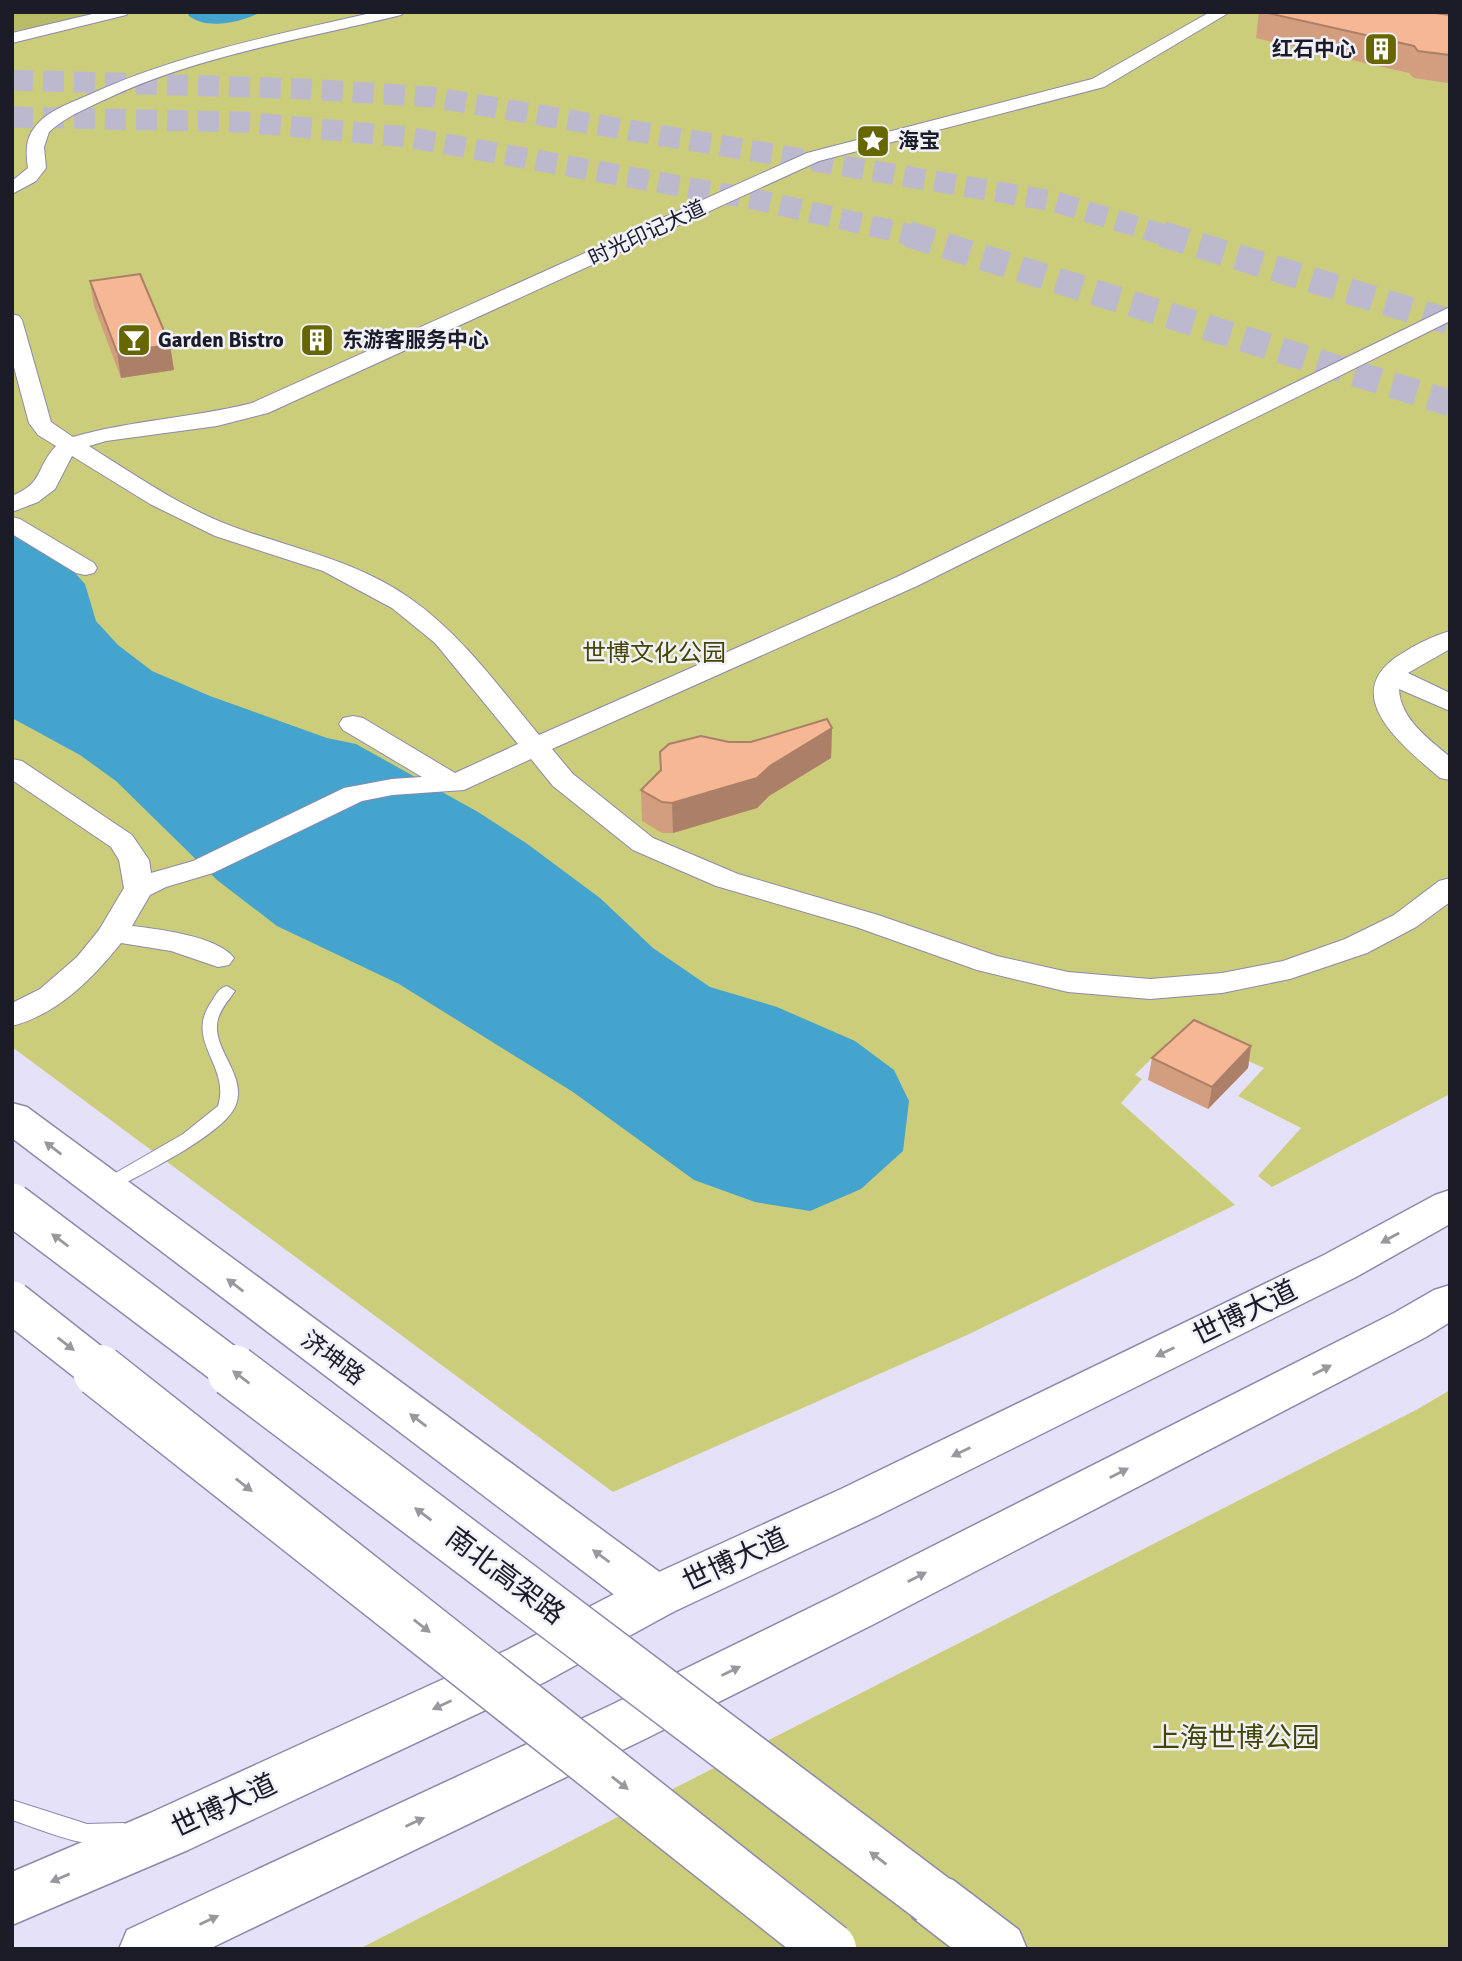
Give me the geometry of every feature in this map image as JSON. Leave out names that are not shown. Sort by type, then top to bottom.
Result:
[{"type":"main road","name":"济坤路","points":[[12,1117],[655,1597]]},
{"type":"main road","name":"南北高架路","points":[[12,1204],[998,1949]]},
{"type":"main road","name":"世博大道","points":[[12,1899],[168,1832],[526,1665],[655,1597],[858,1503],[1303,1284],[1450,1205]]},
{"type":"main road","points":[[148,1949],[626,1723],[832,1621],[1410,1325],[1450,1301]]},
{"type":"main road","points":[[12,1302],[830,1949]]},
{"type":"street","points":[[12,38],[121,12]]},
{"type":"street","points":[[12,189],[30,177],[37,168],[34,147],[42,129],[67,112],[146,75],[207,56],[396,12]]},
{"type":"street","name":"时光印记大道","points":[[69,445],[104,435],[217,419],[260,408],[813,157],[1098,83],[1222,12]]},
{"type":"street","points":[[12,148],[34,147]]},
{"type":"street","points":[[12,1016],[51,996],[88,964],[113,933],[130,899],[139,889],[155,881],[203,867],[354,794],[392,787],[454,784],[908,581],[1450,313]]},
{"type":"street","points":[[12,320],[40,423],[69,445],[158,499],[223,531],[332,566],[401,603],[444,638],[563,780],[643,844],[727,880],[867,921],[988,963],[1093,985],[1150,989],[1222,983],[1290,969],[1356,946],[1405,921],[1450,887]]},
{"type":"street","points":[[12,505],[47,484],[58,457],[69,445]]},
{"type":"street","points":[[12,524],[85,568]]},
{"type":"street","points":[[1450,639],[1404,663],[1390,675],[1385,692],[1387,708],[1396,721],[1450,772]]},
{"type":"street","points":[[1390,675],[1450,703]]},
{"type":"street","points":[[1425,691],[1450,677]]},
{"type":"street","points":[[353,724],[454,784]]},
{"type":"street","points":[[12,767],[122,841],[134,860],[139,889]]},
{"type":"street","points":[[113,933],[194,945],[218,957]]},
{"type":"lane","points":[[104,1187],[210,1124],[226,1108],[231,1089],[209,1025],[213,1011],[227,991]]},
{"type":"lane","points":[[12,1810],[88,1834],[168,1832]]},
{"type":"green space","name":"世博文化公园","points":[[12,12],[1450,12],[1450,1094],[1272,1187],[1258,1176],[1301,1128],[1238,1096],[1264,1068],[1185,1033],[1177,1041],[1171,1039],[1135,1075],[1142,1079],[1121,1103],[1235,1205],[967,1335],[613,1492],[12,1047]]},
{"type":"green space","points":[[12,12],[96,12],[50,26],[12,31]]},
{"type":"green space","name":"上海世博公园","points":[[1450,1390],[1450,1949],[359,1949],[1416,1410]]},
{"type":"water","points":[[190,12],[261,12],[235,22],[214,24],[196,20],[188,15]]},
{"type":"water","points":[[12,534],[75,573],[85,584],[96,621],[118,645],[152,671],[210,696],[299,728],[356,744],[478,812],[526,843],[600,898],[653,948],[710,987],[777,1007],[855,1041],[894,1070],[909,1101],[903,1151],[861,1189],[810,1211],[755,1202],[694,1180],[573,1092],[399,984],[277,926],[217,880],[116,781],[80,755],[12,718]]},
{"type":"building","points":[[1263,12],[1427,12],[1450,15],[1450,55],[1418,51],[1414,46]]},
{"type":"building","points":[[140,274],[170,345],[117,352],[90,281]]},
{"type":"building","points":[[827,719],[832,728],[770,766],[757,778],[672,803],[662,802],[641,790],[661,770],[660,752],[669,744],[701,736],[729,742],[751,742]]},
{"type":"building","points":[[1194,1020],[1251,1046],[1212,1087],[1152,1058]]},
{"type":"tunnel","points":[[12,80],[307,89],[432,97],[1053,201],[1168,236]]},
{"type":"tunnel","points":[[12,117],[244,122],[407,137],[758,200],[910,235]]},
{"type":"tunnel","points":[[1162,234],[1450,322]]},
{"type":"tunnel","points":[[910,235],[916,236]]},
{"type":"tunnel","points":[[910,235],[1450,403]]},
{"type":"place","name":"红石中心","points":[[1381,49]]},
{"type":"place","name":"海宝","points":[[873,141]]},
{"type":"place","name":"Garden Bistro","points":[[134,340]]},
{"type":"place","name":"东游客服务中心","points":[[317,340]]}]
